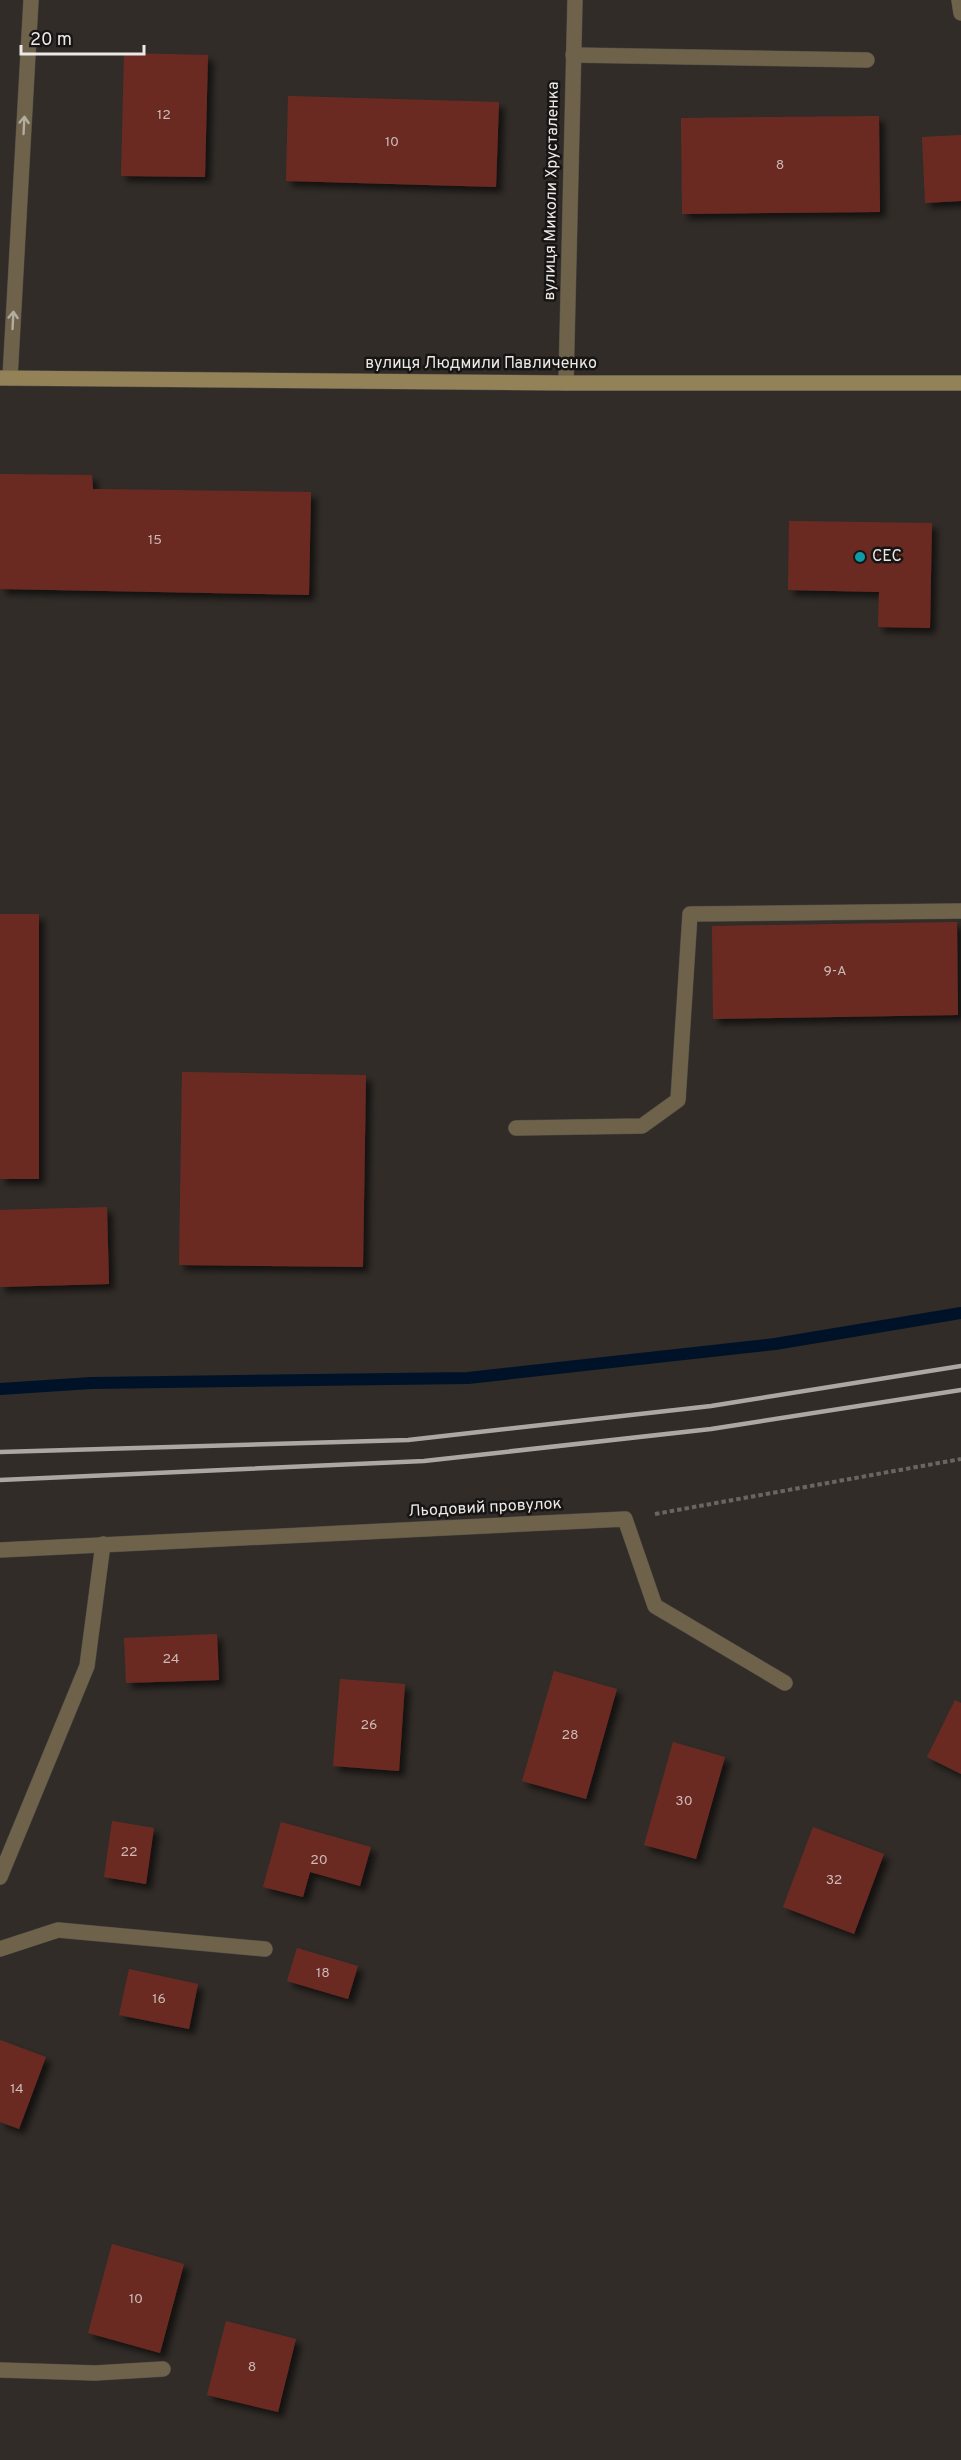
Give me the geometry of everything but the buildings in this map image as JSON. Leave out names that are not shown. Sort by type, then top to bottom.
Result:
[{"type":"main road","name":"вулиця Людмили Павличенко","points":[[5,378],[566,383],[961,383]]},
{"type":"street","points":[[5,378],[32,0]]},
{"type":"street","name":"вулиця Миколи Хрусталенка","points":[[566,383],[575,0]]},
{"type":"street","points":[[959,0],[961,13]]},
{"type":"street","points":[[573,55],[867,60]]},
{"type":"street","points":[[516,1128],[642,1126],[678,1100],[690,914],[961,911]]},
{"type":"street","points":[[625,1519],[655,1606],[785,1683]]},
{"type":"street","name":"Льодовий провулок","points":[[0,1550],[625,1519]]},
{"type":"street","points":[[0,1878],[87,1666],[103,1544]]},
{"type":"street","points":[[0,1949],[58,1930],[265,1949]]},
{"type":"street","points":[[0,2370],[95,2373],[163,2369]]},
{"type":"path","points":[[625,1519],[961,1459]]},
{"type":"waterway","points":[[0,1389],[91,1383],[468,1378],[775,1344],[961,1313]]},
{"type":"railway","points":[[0,1452],[408,1440],[711,1406],[961,1366]]},
{"type":"railway","points":[[0,1480],[424,1461],[711,1429],[961,1390]]},
{"type":"place","name":"СЕС","points":[[860,557]]}]
